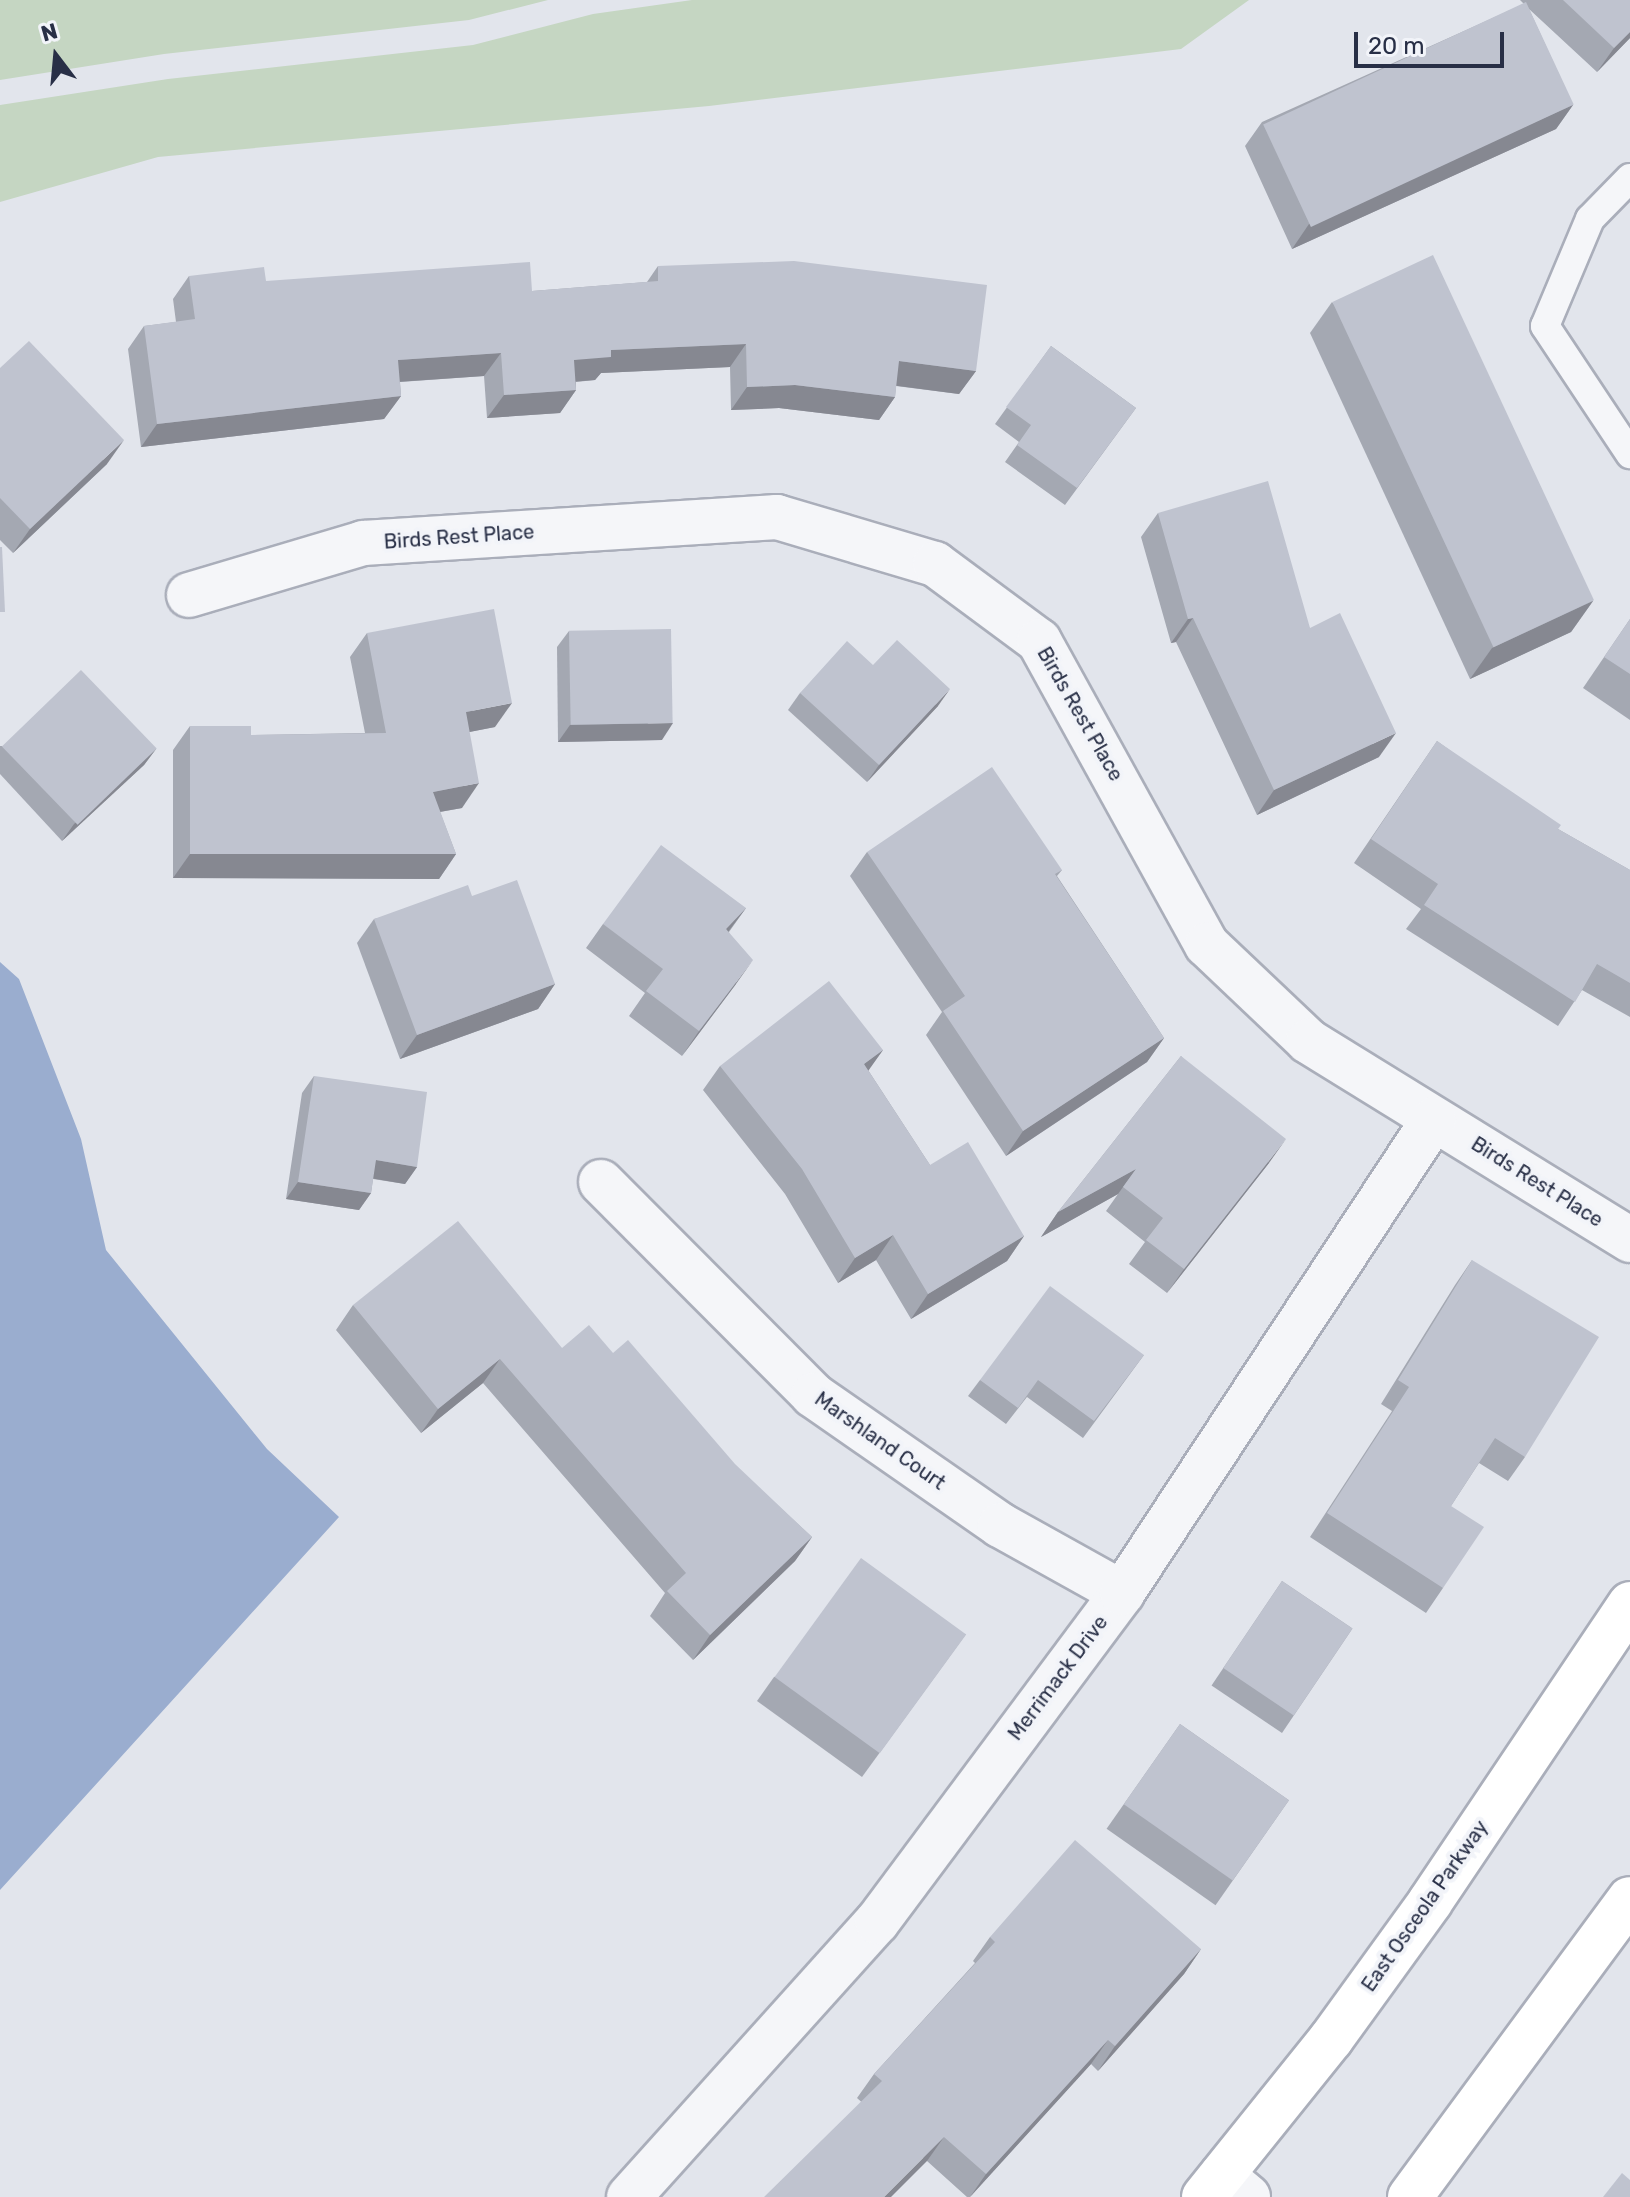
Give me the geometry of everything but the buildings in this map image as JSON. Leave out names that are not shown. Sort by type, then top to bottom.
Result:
[{"type":"main road","name":"East Osceola Parkway","points":[[1225,2190],[1430,1902],[1630,1604]]},
{"type":"main road","points":[[1410,2197],[1630,1899]]},
{"type":"street","name":"Birds Rest Place","points":[[189,595],[363,543],[777,517],[935,564],[1039,641],[1207,945],[1308,1041],[1630,1240]]},
{"type":"street","name":"Merrimack Drive","points":[[629,2197],[877,1922],[1122,1593],[1434,1119]]},
{"type":"street","name":"Marshland Court","points":[[601,1182],[813,1395],[1000,1525],[1122,1593]]},
{"type":"lane","points":[[1630,178],[1590,219],[1545,326],[1630,454]]},
{"type":"green space","points":[[0,0],[548,0],[469,20],[164,54],[0,80]]},
{"type":"green space","points":[[692,0],[1249,0],[1181,49],[709,106],[158,157],[0,202],[0,105],[168,79],[473,45],[593,14]]},
{"type":"water","points":[[0,962],[19,979],[81,1139],[106,1250],[267,1449],[339,1517],[0,1890]]}]
